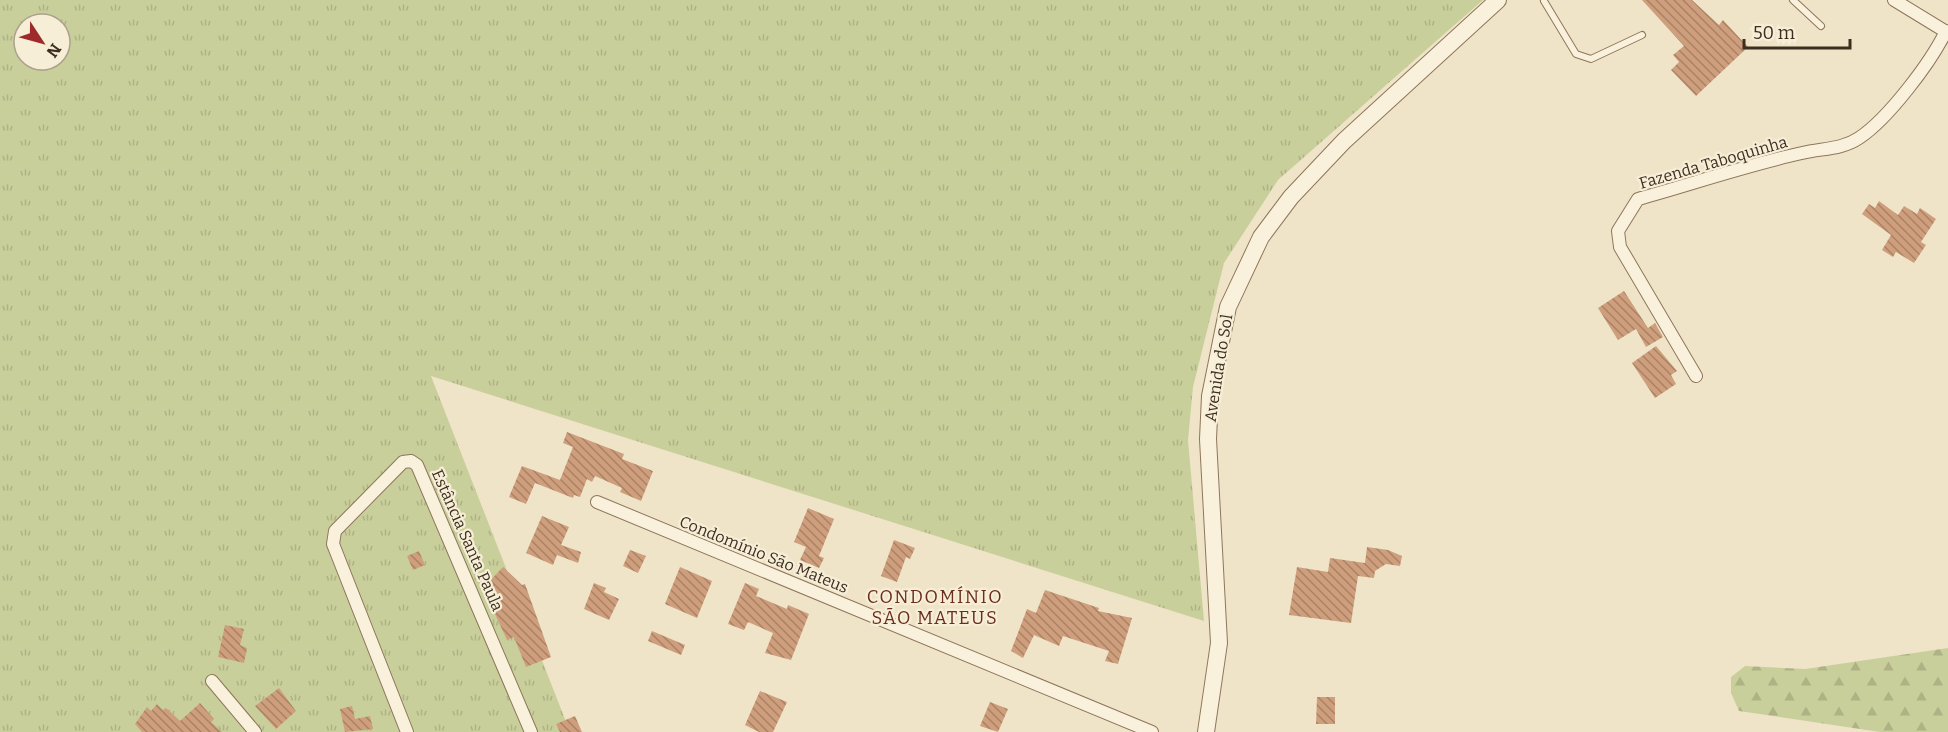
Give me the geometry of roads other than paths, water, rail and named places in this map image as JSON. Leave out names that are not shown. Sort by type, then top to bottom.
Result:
[{"type":"street","name":"Avenida do Sol","points":[[1206,732],[1219,643],[1208,439],[1210,396],[1228,307],[1261,237],[1291,197],[1344,141],[1498,0]]},
{"type":"street","name":"Fazenda Taboquinha","points":[[1696,376],[1620,247],[1618,231],[1638,199],[1804,152],[1839,148],[1858,138],[1877,123],[1936,51],[1947,32],[1894,0]]},
{"type":"street","name":"Estância Santa Paula","points":[[407,732],[333,544],[334,531],[403,462],[411,461],[417,465],[531,732]]},
{"type":"street","name":"Condomínio São Mateus","points":[[597,502],[1152,732]]},
{"type":"street","points":[[212,681],[255,732]]},
{"type":"lane","points":[[1544,0],[1576,54],[1584,58],[1591,59],[1642,35]]},
{"type":"lane","points":[[1793,0],[1821,26]]},
{"type":"district","name":"CONDOMÍNIO SÃO MATEUS","points":[[935,607]]}]
